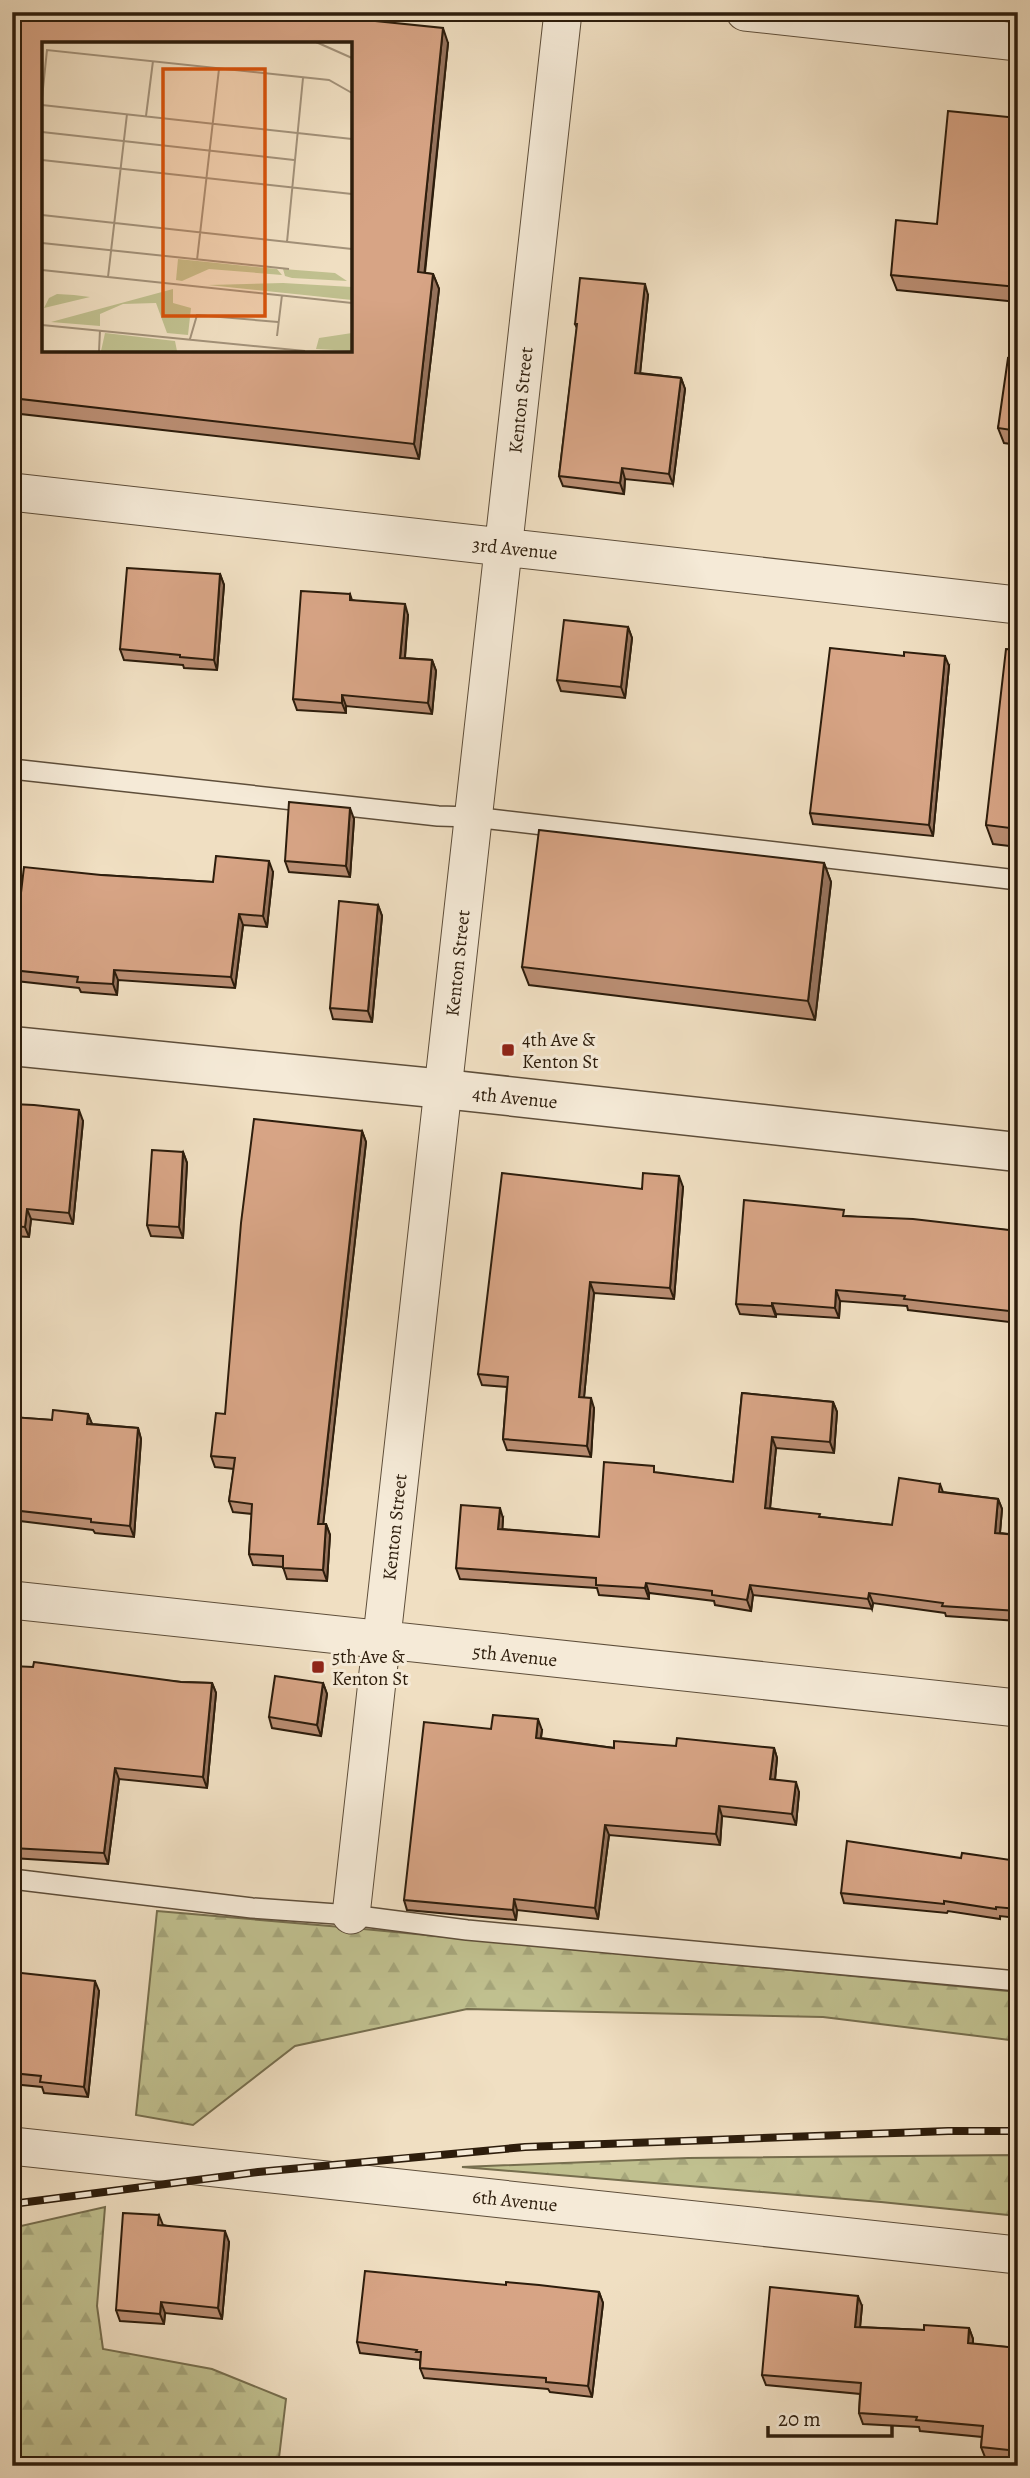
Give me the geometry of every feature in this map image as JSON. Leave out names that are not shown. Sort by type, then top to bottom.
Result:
[{"type":"street","name":"Kenton Street","points":[[351,1914],[563,12]]},
{"type":"street","points":[[745,12],[1018,42]]},
{"type":"street","name":"3rd Avenue","points":[[12,492],[1018,605]]},
{"type":"street","name":"4th Avenue","points":[[12,1046],[444,1089],[1018,1152]]},
{"type":"street","name":"5th Avenue","points":[[12,1600],[1018,1709]]},
{"type":"street","name":"6th Avenue","points":[[12,2146],[1018,2255]]},
{"type":"lane","points":[[12,769],[438,816],[473,817],[1018,880]]},
{"type":"lane","points":[[12,1879],[252,1908],[351,1914],[453,1928],[1018,1981]]},
{"type":"green space","points":[[157,1911],[1018,1992],[1018,2041],[823,2017],[467,2009],[295,2046],[193,2125],[136,2115]]},
{"type":"green space","points":[[1018,2155],[1018,2216],[462,2167],[688,2158]]},
{"type":"green space","points":[[105,2207],[97,2306],[103,2349],[212,2369],[286,2399],[278,2466],[12,2466],[12,2228]]},
{"type":"building","points":[[12,12],[288,12],[443,28],[418,272],[433,274],[414,444],[12,398]]},
{"type":"building","points":[[948,111],[1018,118],[1018,287],[891,275],[896,220],[937,224]]},
{"type":"building","points":[[580,278],[645,284],[635,373],[681,378],[669,474],[622,468],[620,483],[559,476]]},
{"type":"building","points":[[1008,358],[1018,360],[1018,431],[998,428]]},
{"type":"building","points":[[127,568],[220,574],[214,660],[120,649]]},
{"type":"building","points":[[301,591],[350,594],[350,600],[405,604],[400,658],[432,660],[428,703],[342,695],[342,703],[293,699]]},
{"type":"building","points":[[564,620],[628,627],[621,687],[557,680]]},
{"type":"building","points":[[830,648],[904,656],[904,652],[945,656],[929,825],[810,813]]},
{"type":"building","points":[[1006,649],[1018,650],[1018,829],[986,825]]},
{"type":"building","points":[[289,802],[350,808],[346,866],[285,861]]},
{"type":"building","points":[[539,830],[824,863],[808,1001],[522,967]]},
{"type":"building","points":[[216,856],[269,861],[263,916],[239,914],[231,977],[114,970],[113,984],[77,982],[78,977],[12,970],[24,867],[213,882]]},
{"type":"building","points":[[339,901],[378,905],[368,1011],[330,1008]]},
{"type":"building","points":[[12,1104],[79,1110],[69,1213],[27,1209],[25,1227],[12,1226]]},
{"type":"building","points":[[254,1119],[362,1131],[318,1524],[326,1524],[323,1570],[283,1568],[283,1556],[249,1554],[252,1504],[229,1501],[235,1458],[211,1456],[216,1413],[225,1414],[241,1223]]},
{"type":"building","points":[[152,1150],[183,1152],[179,1227],[147,1225]]},
{"type":"building","points":[[502,1173],[642,1189],[643,1173],[679,1176],[670,1288],[590,1282],[579,1397],[591,1398],[587,1446],[503,1439],[508,1377],[478,1374]]},
{"type":"building","points":[[744,1200],[844,1210],[843,1216],[913,1219],[1018,1231],[1018,1312],[904,1299],[905,1296],[836,1290],[835,1308],[772,1303],[772,1306],[736,1304]]},
{"type":"building","points":[[742,1393],[833,1402],[830,1442],[772,1437],[765,1508],[892,1525],[899,1478],[940,1484],[939,1492],[998,1499],[995,1533],[1018,1535],[1018,1611],[942,1606],[943,1603],[869,1593],[868,1599],[750,1585],[747,1600],[712,1595],[712,1591],[646,1583],[645,1588],[596,1585],[596,1578],[456,1568],[461,1505],[500,1508],[498,1529],[599,1537],[604,1462],[654,1466],[654,1472],[733,1482]]},
{"type":"building","points":[[53,1410],[88,1414],[87,1424],[138,1428],[130,1526],[12,1510],[12,1417],[52,1420]]},
{"type":"building","points":[[34,1662],[181,1682],[212,1683],[203,1777],[115,1768],[104,1853],[12,1848],[12,1666],[33,1667]]},
{"type":"building","points":[[275,1676],[323,1683],[317,1725],[269,1717]]},
{"type":"building","points":[[493,1715],[538,1719],[536,1738],[614,1748],[614,1741],[676,1746],[677,1738],[774,1748],[770,1779],[796,1782],[792,1814],[719,1806],[716,1834],[605,1825],[595,1908],[514,1899],[513,1910],[404,1900],[424,1722],[491,1729]]},
{"type":"building","points":[[847,1841],[961,1858],[962,1853],[1018,1859],[1018,1909],[841,1893]]},
{"type":"building","points":[[12,1972],[95,1981],[84,2087],[40,2082],[41,2076],[12,2073]]},
{"type":"building","points":[[123,2213],[159,2215],[158,2225],[225,2231],[218,2308],[161,2302],[160,2314],[116,2310]]},
{"type":"building","points":[[365,2271],[599,2292],[588,2386],[546,2382],[546,2378],[420,2368],[421,2352],[416,2352],[417,2350],[357,2342]]},
{"type":"building","points":[[770,2287],[858,2296],[855,2327],[924,2330],[924,2325],[969,2328],[968,2343],[1018,2348],[1018,2451],[981,2447],[983,2426],[859,2413],[861,2383],[762,2375]]},
{"type":"railway","points":[[12,2204],[258,2172],[525,2147],[948,2131],[1018,2131]]},
{"type":"place","name":"4th Ave & Kenton St","points":[[508,1050]]},
{"type":"place","name":"5th Ave & Kenton St","points":[[318,1667]]}]
